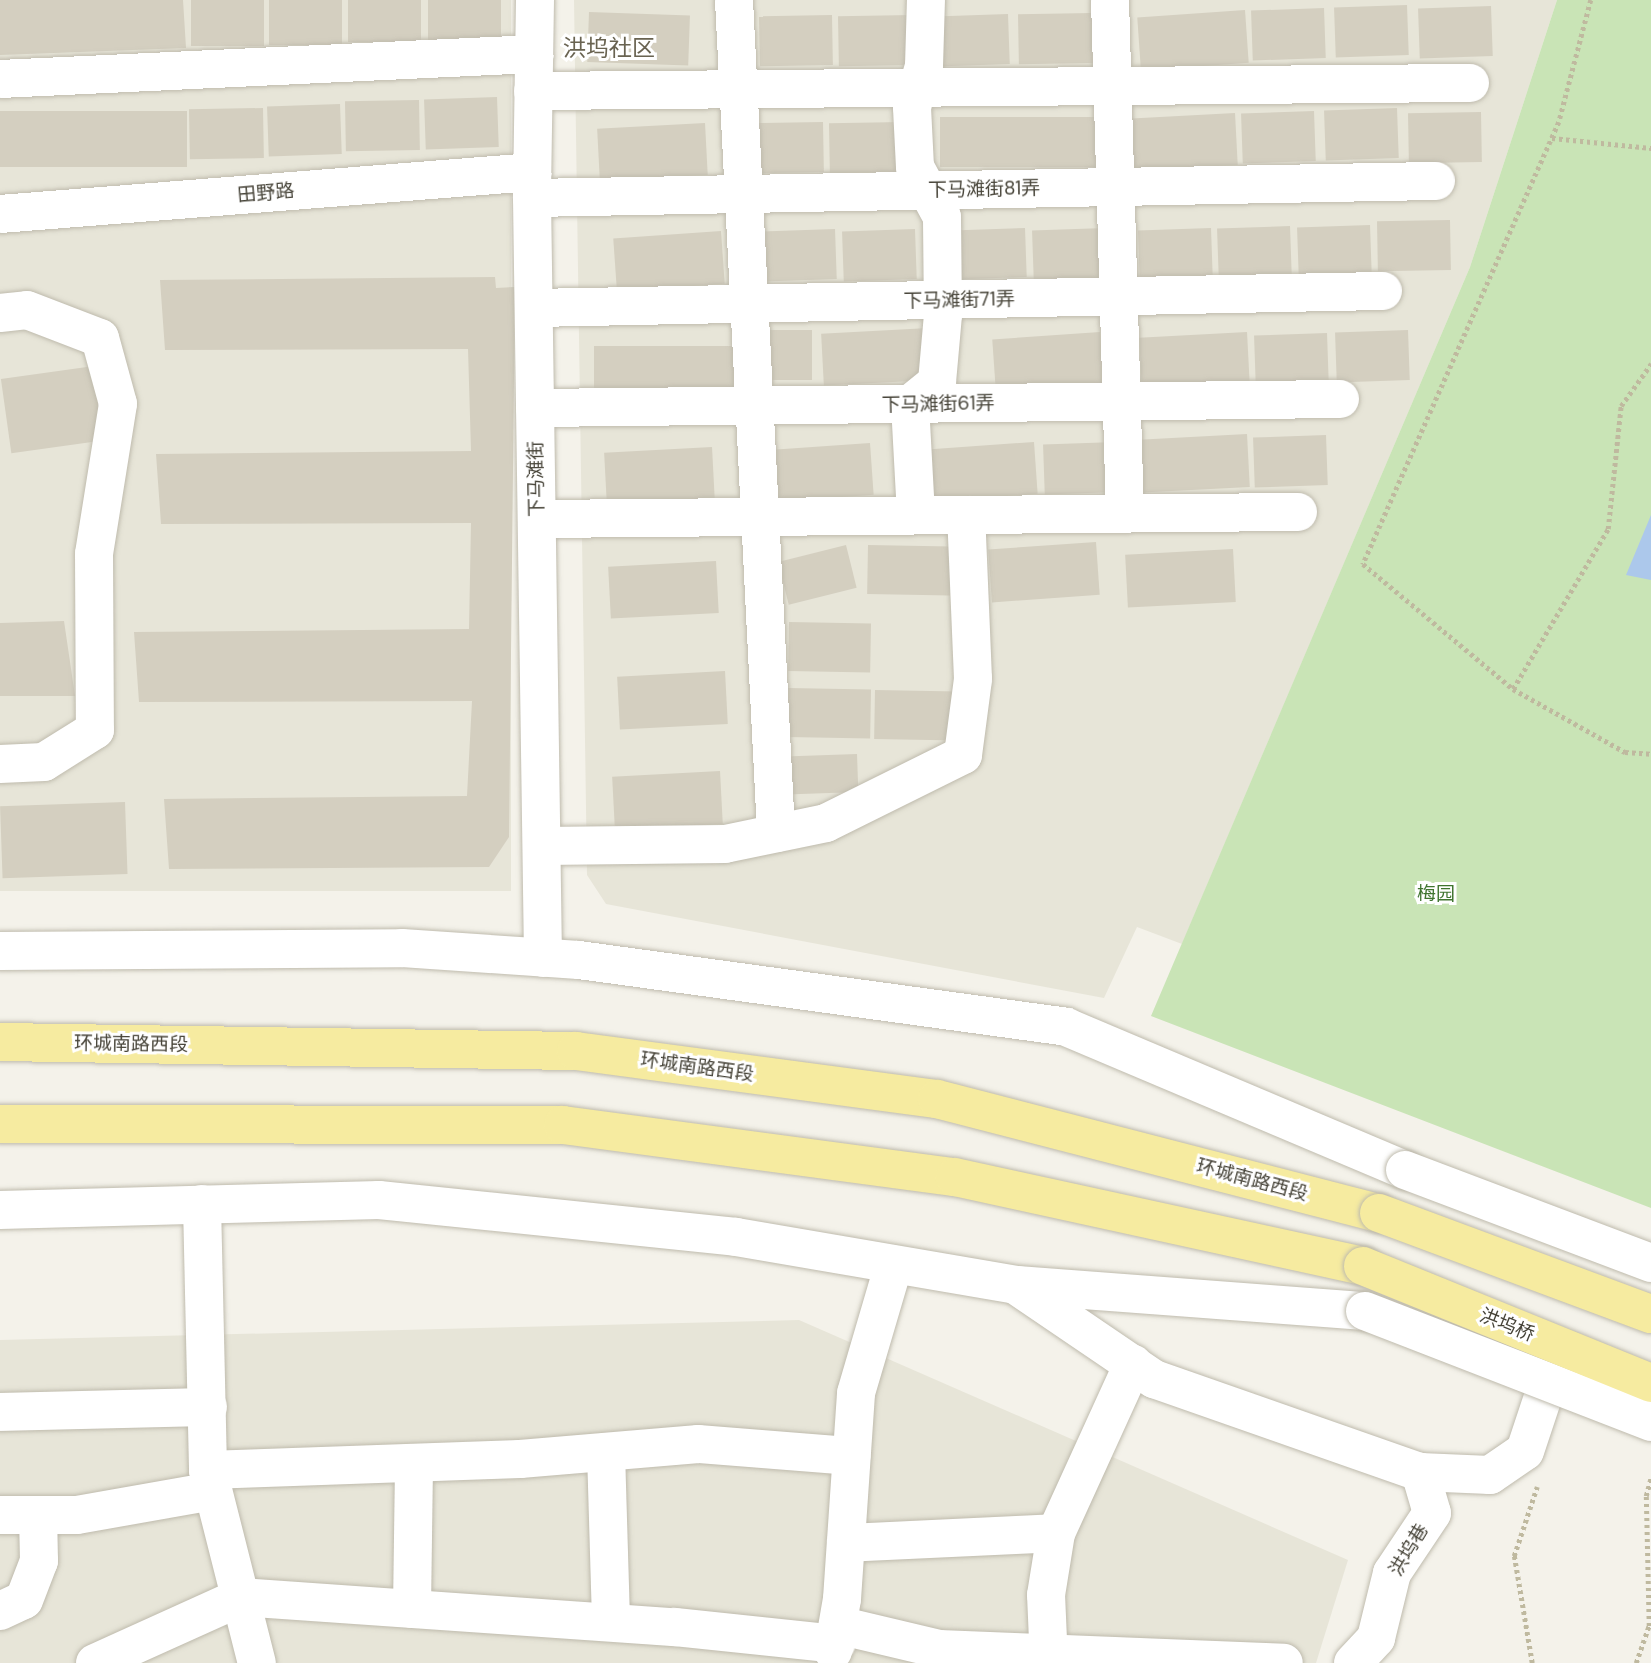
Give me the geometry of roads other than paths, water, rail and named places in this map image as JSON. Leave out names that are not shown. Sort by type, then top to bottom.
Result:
[{"type":"main road","name":"环城南路西段","points":[[0,1042],[576,1051],[937,1099],[1379,1213],[1651,1314]]},
{"type":"main road","name":"洪坞桥","points":[[0,1124],[563,1125],[955,1177],[1363,1266],[1651,1383]]},
{"type":"street","name":"下马滩街","points":[[535,0],[532,185],[543,958]]},
{"type":"street","points":[[734,0],[776,833]]},
{"type":"street","points":[[916,515],[910,404],[937,382],[943,300],[942,217],[924,191],[915,167],[912,107],[924,66],[926,0]]},
{"type":"street","points":[[1110,0],[1125,513]]},
{"type":"street","points":[[0,79],[534,54]]},
{"type":"street","points":[[533,91],[1470,83]]},
{"type":"street","name":"下马滩街81弄","points":[[532,185],[744,194],[1436,181]]},
{"type":"street","name":"田野路","points":[[0,214],[532,185]]},
{"type":"street","name":"下马滩街71弄","points":[[534,308],[1383,291]]},
{"type":"street","points":[[0,313],[27,310],[100,338],[118,404],[94,554],[95,730],[44,762],[0,764]]},
{"type":"street","name":"下马滩街61弄","points":[[535,408],[1340,399]]},
{"type":"street","points":[[537,519],[1298,512]]},
{"type":"street","points":[[542,846],[724,844],[826,823],[963,755],[973,679],[965,515]]},
{"type":"street","points":[[0,951],[402,948],[543,958],[1066,1027],[1405,1170],[1651,1263]]},
{"type":"street","points":[[0,1210],[379,1200],[736,1237],[1017,1285],[1365,1311],[1651,1422]]},
{"type":"street","points":[[202,1204],[211,1481],[257,1663]]},
{"type":"street","points":[[834,1644],[845,1544],[856,1393],[894,1264]]},
{"type":"street","points":[[1017,1285],[1154,1379],[1420,1472],[1490,1475],[1525,1451],[1560,1347]]},
{"type":"street","points":[[1049,1658],[1046,1595],[1056,1533],[1133,1364]]},
{"type":"street","points":[[0,1412],[208,1407]]},
{"type":"street","points":[[0,1515],[78,1515],[211,1481],[414,1463],[698,1444],[852,1455]]},
{"type":"street","points":[[606,1452],[611,1622]]},
{"type":"street","points":[[412,1609],[414,1463]]},
{"type":"street","name":"洪坞巷","points":[[1353,1663],[1377,1637],[1392,1573],[1432,1513],[1420,1472]]},
{"type":"street","points":[[0,1611],[24,1600],[39,1561],[38,1515]]},
{"type":"street","points":[[845,1544],[1056,1533]]},
{"type":"street","points":[[95,1663],[241,1597],[611,1622],[834,1644],[1049,1658],[1284,1663]]},
{"type":"water","points":[[1651,515],[1651,580],[1626,575]]},
{"type":"district","name":"洪坞社区","points":[[609,48]]},
{"type":"park label","name":"梅园","points":[[1436,894]]}]
